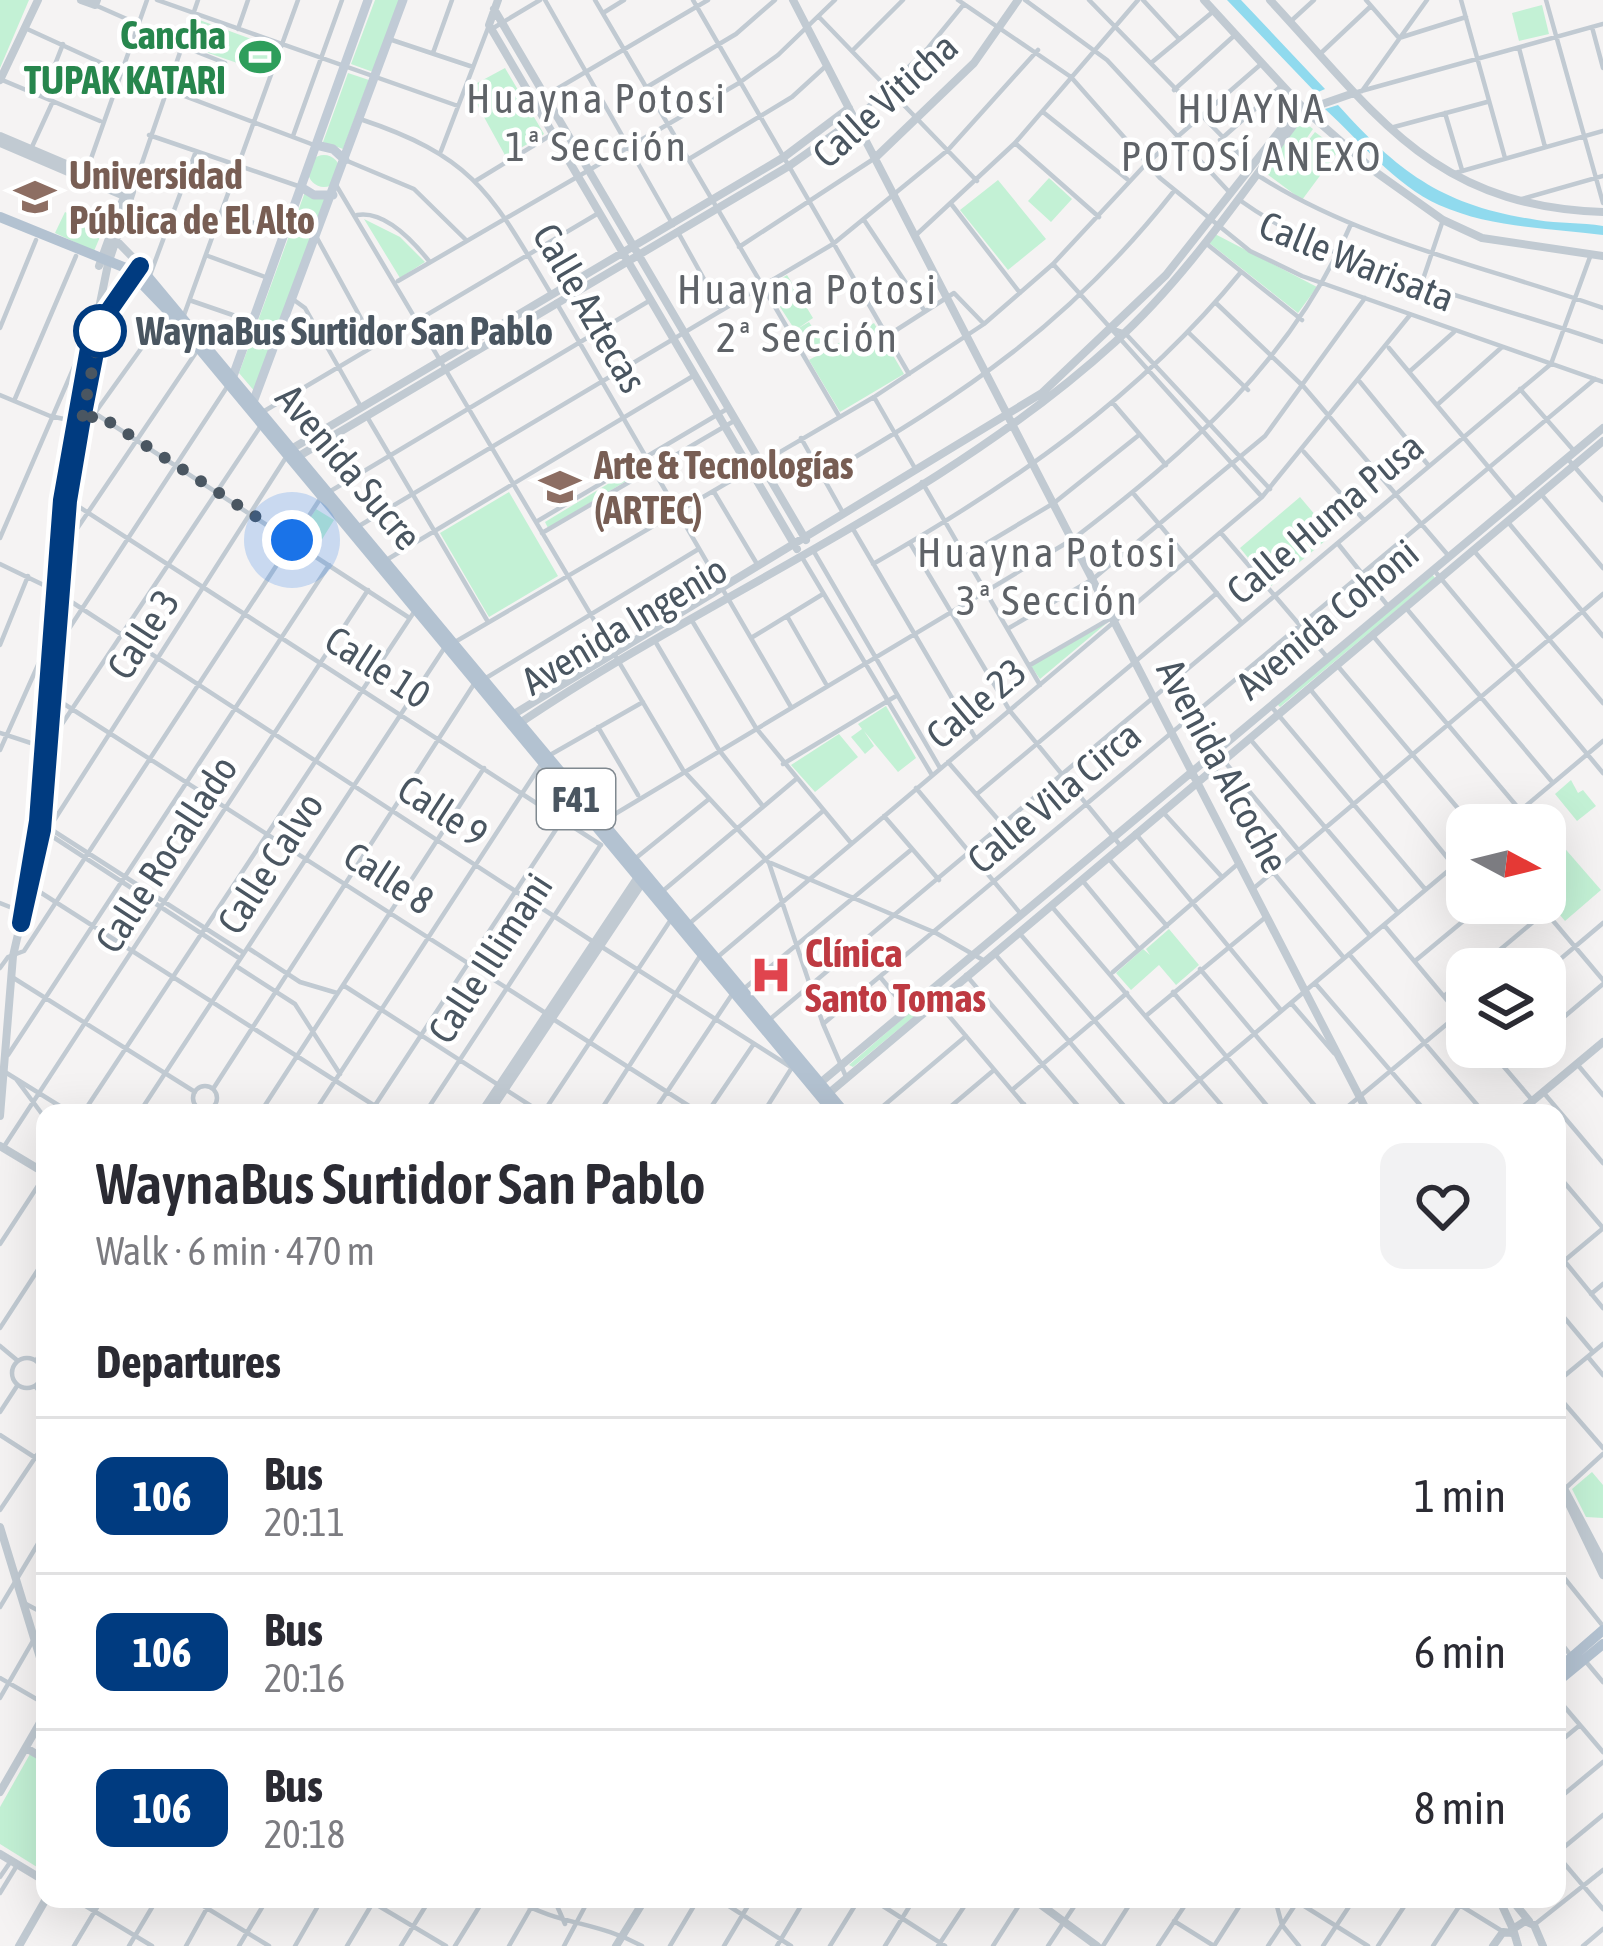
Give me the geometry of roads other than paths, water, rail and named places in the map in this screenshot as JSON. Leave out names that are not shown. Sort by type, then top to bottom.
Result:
[{"type":"main road","points":[[231,380],[368,0]]},
{"type":"main road","points":[[257,412],[403,0]]},
{"type":"main road","points":[[316,146],[333,149],[345,160]]},
{"type":"main road","points":[[301,187],[314,195],[334,190]]},
{"type":"main road","name":"F41","points":[[0,221],[104,265]]},
{"type":"main road","name":"F41","points":[[0,221],[76,256],[140,276],[168,311]]},
{"type":"main road","name":"Avenida Sucre","points":[[140,276],[183,316],[291,456],[359,526],[453,644]]},
{"type":"main road","name":"Avenida Sucre","points":[[168,311],[231,380]]},
{"type":"main road","name":"Avenida Sucre","points":[[326,493],[413,613],[453,644]]},
{"type":"main road","name":"F41","points":[[453,644],[637,857],[673,917],[769,1020],[821,1096]]},
{"type":"main road","name":"F41","points":[[548,758],[604,841],[664,890],[710,958]]},
{"type":"main road","name":"F41","points":[[739,991],[794,1068],[821,1096]]},
{"type":"main road","points":[[1566,1672],[1603,1628]]},
{"type":"main road","points":[[1566,1665],[1603,1644]]},
{"type":"street","points":[[38,0],[0,80],[103,122]]},
{"type":"street","points":[[82,0],[138,24]]},
{"type":"street","points":[[86,172],[147,0]]},
{"type":"street","points":[[157,0],[458,106]]},
{"type":"street","points":[[0,1116],[13,956],[42,827],[43,748],[65,501],[104,265],[198,0]]},
{"type":"street","points":[[238,29],[248,0]]},
{"type":"street","points":[[183,316],[192,302],[298,0]]},
{"type":"street","points":[[293,137],[342,0]]},
{"type":"street","points":[[433,53],[452,0]]},
{"type":"street","points":[[492,26],[543,0],[721,310]]},
{"type":"street","points":[[596,0],[839,416]]},
{"type":"street","points":[[603,13],[624,0]]},
{"type":"street","points":[[538,100],[708,0]]},
{"type":"street","points":[[646,87],[717,45],[775,0]]},
{"type":"street","name":"Avenida Alcoche","points":[[793,0],[1363,1104]]},
{"type":"street","points":[[396,282],[739,83],[835,0]]},
{"type":"street","points":[[853,50],[903,0]]},
{"type":"street","points":[[1021,0],[1095,49],[1174,138],[1234,196],[1286,230],[1603,342]]},
{"type":"street","name":"Calle Viticha","points":[[740,247],[811,205],[875,158],[974,63],[1021,0]]},
{"type":"street","points":[[1088,0],[1100,3],[1220,140],[1254,171],[1303,204],[1603,308]]},
{"type":"street","points":[[916,235],[1015,143],[1140,0],[1180,40]]},
{"type":"street","points":[[1204,0],[1280,86],[1377,173],[1443,220],[1482,238],[1603,256]]},
{"type":"street","points":[[1270,0],[1389,129],[1450,175],[1516,201],[1603,208],[1599,177],[1546,0]]},
{"type":"street","points":[[1290,22],[1314,0]]},
{"type":"street","points":[[1358,92],[1426,0]]},
{"type":"street","points":[[1461,0],[1505,158]]},
{"type":"street","points":[[674,226],[717,208],[854,120],[888,88],[961,2]]},
{"type":"street","name":"Calle Warisata","points":[[961,2],[1038,50],[1071,77],[1174,191],[1212,225],[1280,267],[1599,381]]},
{"type":"street","points":[[1320,54],[1368,3],[1399,38]]},
{"type":"street","points":[[496,4],[685,329],[798,550],[932,775]]},
{"type":"street","points":[[441,152],[492,26],[496,4]]},
{"type":"street","points":[[695,4],[909,375]]},
{"type":"street","points":[[1150,63],[1215,10]]},
{"type":"street","points":[[819,16],[977,181]]},
{"type":"street","points":[[1399,38],[1466,17]]},
{"type":"street","points":[[1212,225],[1303,107],[1603,24]]},
{"type":"street","points":[[492,26],[698,374],[725,410]]},
{"type":"street","points":[[1592,27],[1603,68]]},
{"type":"street","points":[[25,28],[121,72],[316,146]]},
{"type":"street","points":[[1174,90],[1236,34]]},
{"type":"street","points":[[389,39],[473,67]]},
{"type":"street","points":[[42,97],[63,44]]},
{"type":"street","points":[[182,46],[225,63]]},
{"type":"street","points":[[1519,48],[1545,147]]},
{"type":"street","points":[[359,526],[833,244],[948,150],[1038,50]]},
{"type":"street","points":[[453,644],[874,397],[984,324],[1053,264],[1146,164],[1261,64]]},
{"type":"street","points":[[689,159],[760,119],[827,65]]},
{"type":"street","points":[[1220,140],[1280,86]]},
{"type":"street","points":[[31,149],[53,101]]},
{"type":"street","points":[[1389,129],[1489,101]]},
{"type":"street","points":[[291,456],[674,226],[711,198],[786,162],[849,108]]},
{"type":"street","points":[[1043,112],[1129,181]]},
{"type":"street","points":[[1445,113],[1462,170]]},
{"type":"street","name":"Calle Aztecas","points":[[360,119],[441,152],[477,180],[505,217],[791,707]]},
{"type":"street","points":[[1450,175],[1603,131]]},
{"type":"street","points":[[477,180],[556,132]]},
{"type":"street","points":[[149,135],[301,187]]},
{"type":"street","points":[[0,139],[129,192]]},
{"type":"street","points":[[0,139],[129,192]]},
{"type":"street","points":[[1015,143],[1099,217]]},
{"type":"street","points":[[0,538],[50,416],[98,321],[140,276],[196,151]]},
{"type":"street","points":[[345,160],[414,189],[446,214],[466,240]]},
{"type":"street","points":[[1516,201],[1599,177]]},
{"type":"street","points":[[334,190],[357,215],[683,770],[767,860],[936,933],[983,960]]},
{"type":"street","points":[[823,476],[988,376],[1084,296],[1174,191]]},
{"type":"street","points":[[952,205],[1020,293]]},
{"type":"street","points":[[43,748],[167,563],[257,412],[602,211]]},
{"type":"street","points":[[224,212],[284,234]]},
{"type":"street","points":[[357,215],[365,213],[391,225],[429,261]]},
{"type":"street","points":[[864,220],[924,311]]},
{"type":"street","points":[[1416,300],[1443,220]]},
{"type":"street","points":[[605,820],[1073,539],[1133,493],[1248,390],[1302,320],[1351,224]]},
{"type":"street","name":"Avenida Ingenio","points":[[516,720],[1013,421],[1121,336],[1204,242],[1212,225]]},
{"type":"street","name":"Avenida Ingenio","points":[[1013,421],[1113,329],[1212,225]]},
{"type":"street","points":[[112,236],[140,276]]},
{"type":"street","points":[[317,238],[375,344]]},
{"type":"street","points":[[0,328],[36,240]]},
{"type":"street","points":[[1204,242],[1302,320]]},
{"type":"street","name":"Calle Huma Pusa","points":[[769,1020],[1551,364],[1592,254]]},
{"type":"street","points":[[14,400],[76,256]]},
{"type":"street","points":[[208,256],[268,278]]},
{"type":"street","points":[[1053,264],[1113,329],[1157,366],[1270,489]]},
{"type":"street","points":[[873,564],[1035,467],[1157,366],[1241,272]]},
{"type":"street","points":[[887,336],[946,296],[960,293],[984,324]]},
{"type":"street","points":[[0,968],[24,951],[326,493],[654,298]]},
{"type":"street","points":[[1009,628],[1093,580],[1241,457],[1304,387],[1365,298]]},
{"type":"street","points":[[294,300],[339,366],[488,622]]},
{"type":"street","points":[[192,302],[253,322]]},
{"type":"street","points":[[1216,303],[1331,416],[1449,556]]},
{"type":"street","points":[[0,394],[78,424],[97,414],[168,311]]},
{"type":"street","name":"Calle 23","points":[[605,1104],[675,994],[710,958],[1262,497],[1410,315]]},
{"type":"street","points":[[278,346],[316,329]]},
{"type":"street","points":[[1409,372],[1455,330]]},
{"type":"street","points":[[1189,333],[1248,390]]},
{"type":"street","points":[[1121,336],[1262,497]]},
{"type":"street","points":[[1388,346],[1516,500]]},
{"type":"street","points":[[1437,405],[1502,347]]},
{"type":"street","points":[[65,542],[199,348]]},
{"type":"street","points":[[387,560],[698,374]]},
{"type":"street","points":[[0,750],[42,654],[81,608],[231,380]]},
{"type":"street","name":"Calle Vila Circa","points":[[823,1024],[1421,523],[1599,381]]},
{"type":"street","points":[[1359,382],[1429,466]]},
{"type":"street","points":[[1520,389],[1547,419],[1603,500]]},
{"type":"street","points":[[874,397],[1040,685]]},
{"type":"street","points":[[1113,403],[1166,465]]},
{"type":"street","points":[[536,523],[725,410]]},
{"type":"street","points":[[89,1104],[413,613],[368,590],[97,414]]},
{"type":"street","points":[[732,422],[762,461],[940,768]]},
{"type":"street","points":[[542,533],[732,422]]},
{"type":"street","name":"Avenida Cohoni","points":[[821,1096],[994,952],[1192,770],[1270,705],[1372,634],[1540,493],[1603,428]]},
{"type":"street","points":[[966,556],[1054,503],[1139,435]]},
{"type":"street","points":[[801,438],[976,740]]},
{"type":"street","name":"Avenida Cohoni","points":[[821,1096],[839,1068],[1021,914],[1081,878],[1107,856],[1116,841],[1135,833],[1162,811],[1309,687],[1388,606],[1433,568],[1572,458],[1603,441]]},
{"type":"street","points":[[1303,451],[1364,520]]},
{"type":"street","name":"Calle 3","points":[[42,827],[113,731],[291,456]]},
{"type":"street","points":[[714,492],[759,568]]},
{"type":"street","points":[[1133,493],[1241,623]]},
{"type":"street","points":[[1540,493],[1603,568]]},
{"type":"street","points":[[58,593],[65,501]]},
{"type":"street","name":"Calle 10","points":[[65,501],[604,841]]},
{"type":"street","points":[[1507,521],[1603,636]]},
{"type":"street","points":[[1221,533],[1455,804]]},
{"type":"street","points":[[910,543],[1010,711],[1116,841]]},
{"type":"street","points":[[1338,543],[1388,606]]},
{"type":"street","points":[[215,1104],[213,1089],[218,1079],[438,738],[482,679],[699,549]]},
{"type":"street","name":"Avenida Ingenio","points":[[617,658],[655,641],[759,568],[798,550]]},
{"type":"street","points":[[1473,550],[1603,703]]},
{"type":"street","name":"Calle 9","points":[[0,564],[58,593],[794,1068]]},
{"type":"street","points":[[6,1055],[14,1053],[329,565]]},
{"type":"street","points":[[1433,568],[1603,773]]},
{"type":"street","points":[[0,645],[28,576]]},
{"type":"street","name":"Calle Rocallado","points":[[3,1146],[368,590]]},
{"type":"street","points":[[976,794],[1217,593]]},
{"type":"street","points":[[751,638],[824,594]]},
{"type":"street","points":[[1253,889],[1603,594]]},
{"type":"street","points":[[1405,607],[1553,783]]},
{"type":"street","points":[[787,616],[827,686]]},
{"type":"street","points":[[691,619],[756,728],[795,781],[851,843]]},
{"type":"street","points":[[1030,665],[1114,619]]},
{"type":"street","points":[[1372,634],[1515,804]]},
{"type":"street","points":[[655,641],[719,750],[762,805]]},
{"type":"street","name":"Calle Calvo","points":[[145,1104],[440,649],[453,644]]},
{"type":"street","points":[[1309,687],[1446,856]]},
{"type":"street","name":"Calle 8","points":[[49,693],[689,1104]]},
{"type":"street","points":[[783,764],[897,695]]},
{"type":"street","points":[[320,1104],[548,758],[643,703]]},
{"type":"street","points":[[1270,705],[1426,890]]},
{"type":"street","points":[[598,727],[639,797]]},
{"type":"street","points":[[3,735],[43,748]]},
{"type":"street","points":[[1249,737],[1398,913]]},
{"type":"street","points":[[1527,804],[1603,741]]},
{"type":"street","points":[[1222,759],[1370,936]]},
{"type":"street","points":[[948,762],[1002,824]]},
{"type":"street","points":[[266,1104],[484,768]]},
{"type":"street","points":[[664,890],[795,781]]},
{"type":"street","points":[[916,788],[1021,914]]},
{"type":"street","points":[[637,857],[709,799]]},
{"type":"street","points":[[376,1104],[576,800]]},
{"type":"street","points":[[690,923],[823,811]]},
{"type":"street","points":[[1162,811],[1222,877]]},
{"type":"street","points":[[883,815],[939,880]]},
{"type":"street","points":[[42,827],[242,957],[275,991],[296,1004],[340,1074]]},
{"type":"street","points":[[21,923],[42,827]]},
{"type":"street","points":[[1135,833],[1282,1011]]},
{"type":"street","name":"Calle Illimani","points":[[431,1104],[604,841]]},
{"type":"street","points":[[659,1104],[713,1020],[739,991],[912,849]]},
{"type":"street","points":[[1107,856],[1167,926]]},
{"type":"street","points":[[767,860],[839,1068],[848,1078]]},
{"type":"street","points":[[1111,974],[1240,862]]},
{"type":"street","points":[[1273,872],[1476,1104]]},
{"type":"street","points":[[1170,1104],[1446,873]]},
{"type":"street","points":[[491,1104],[594,942],[644,874]]},
{"type":"street","points":[[1081,878],[1139,949]]},
{"type":"street","points":[[32,887],[372,1104]]},
{"type":"street","points":[[1046,900],[1221,1104]]},
{"type":"street","points":[[0,904],[20,911]]},
{"type":"street","points":[[1147,1016],[1267,916]]},
{"type":"street","points":[[548,1104],[673,917]]},
{"type":"street","points":[[1566,954],[1603,923]]},
{"type":"street","points":[[1414,961],[1459,924]]},
{"type":"street","points":[[1502,948],[1531,924]]},
{"type":"street","points":[[1556,924],[1603,982],[1566,1015]]},
{"type":"street","points":[[1384,925],[1446,998]]},
{"type":"street","points":[[1017,931],[1166,1104]]},
{"type":"street","points":[[994,952],[1122,1104]]},
{"type":"street","points":[[242,957],[337,993]]},
{"type":"street","points":[[1200,969],[1313,1104]]},
{"type":"street","points":[[966,975],[1076,1104]]},
{"type":"street","points":[[12,977],[195,1092],[213,1089]]},
{"type":"street","points":[[880,978],[908,1011]]},
{"type":"street","points":[[1315,982],[1420,1104]]},
{"type":"street","points":[[343,985],[529,1104]]},
{"type":"street","points":[[930,992],[1024,1104]]},
{"type":"street","points":[[1173,992],[1265,1104]]},
{"type":"street","points":[[1012,1090],[1127,993]]},
{"type":"street","points":[[1291,1003],[1340,1060]]},
{"type":"street","points":[[1350,1104],[1446,1024]]},
{"type":"street","points":[[886,1104],[966,1036]]},
{"type":"street","points":[[1530,1104],[1603,1042]]},
{"type":"street","points":[[710,1104],[753,1045]]},
{"type":"street","points":[[1576,1064],[1603,1095]]},
{"type":"street","points":[[770,1104],[794,1068]]},
{"type":"street","points":[[1506,1068],[1533,1101]]},
{"type":"street","points":[[954,1104],[994,1070]]},
{"type":"street","points":[[2,1071],[57,1104]]},
{"type":"street","points":[[16,1079],[36,1110]]},
{"type":"street","points":[[195,1092],[196,1104]]},
{"type":"street","points":[[1543,1092],[1553,1104]]},
{"type":"street","points":[[1566,1119],[1603,1163]]},
{"type":"street","points":[[3,1146],[36,1168]]},
{"type":"street","points":[[1566,1185],[1603,1228],[1566,1259]]},
{"type":"street","points":[[0,1244],[36,1188]]},
{"type":"street","points":[[1566,1263],[1603,1308]]},
{"type":"street","points":[[0,1328],[36,1273]]},
{"type":"street","points":[[1592,1294],[1603,1284]]},
{"type":"street","points":[[1566,1321],[1603,1375]]},
{"type":"street","points":[[1566,1372],[1603,1344]]},
{"type":"street","points":[[0,1346],[18,1361],[35,1361]]},
{"type":"street","points":[[17,1386],[11,1372],[18,1361]]},
{"type":"street","points":[[17,1386],[35,1386]]},
{"type":"street","points":[[0,1412],[17,1386]]},
{"type":"street","points":[[1566,1405],[1603,1451],[1566,1488]]},
{"type":"street","points":[[0,1435],[36,1458],[0,1510]]},
{"type":"street","points":[[1566,1499],[1603,1562]]},
{"type":"street","points":[[1566,1500],[1603,1575]]},
{"type":"street","points":[[0,1526],[5,1559],[16,1579],[36,1646]]},
{"type":"street","points":[[0,1607],[36,1547]]},
{"type":"street","points":[[1566,1581],[1603,1628]]},
{"type":"street","points":[[24,1603],[36,1611]]},
{"type":"street","points":[[0,1698],[36,1636]]},
{"type":"street","points":[[1566,1647],[1603,1682]]},
{"type":"street","points":[[0,1678],[36,1703]]},
{"type":"street","points":[[1566,1709],[1603,1752]]},
{"type":"street","points":[[1566,1737],[1580,1725]]},
{"type":"street","points":[[1,1787],[36,1727]]},
{"type":"street","points":[[26,1748],[36,1754]]},
{"type":"street","points":[[1566,1793],[1603,1762]]},
{"type":"street","points":[[1566,1846],[1603,1815]]},
{"type":"street","points":[[0,1854],[36,1876]]},
{"type":"street","points":[[0,1877],[14,1863]]},
{"type":"street","points":[[0,1893],[14,1863]]},
{"type":"street","points":[[1566,1864],[1603,1909]]},
{"type":"street","points":[[1566,1898],[1603,1870]]},
{"type":"street","points":[[19,1946],[41,1908]]},
{"type":"street","points":[[88,1908],[152,1946]]},
{"type":"street","points":[[74,1946],[96,1908]]},
{"type":"street","points":[[129,1946],[152,1908]]},
{"type":"street","points":[[186,1946],[207,1908],[268,1946]]},
{"type":"street","points":[[239,1946],[262,1908]]},
{"type":"street","points":[[295,1946],[317,1908]]},
{"type":"street","points":[[347,1946],[368,1908]]},
{"type":"street","points":[[385,1908],[446,1946]]},
{"type":"street","points":[[401,1946],[424,1908]]},
{"type":"street","points":[[455,1946],[478,1908]]},
{"type":"street","points":[[559,1908],[569,1924]]},
{"type":"street","points":[[564,1946],[569,1924],[582,1908]]},
{"type":"street","points":[[616,1946],[639,1908]]},
{"type":"street","points":[[670,1946],[693,1908]]},
{"type":"street","points":[[732,1908],[779,1943],[791,1946]]},
{"type":"street","points":[[724,1946],[746,1908]]},
{"type":"street","points":[[779,1943],[800,1908]]},
{"type":"street","points":[[830,1946],[853,1908]]},
{"type":"street","points":[[886,1908],[941,1945],[964,1908]]},
{"type":"street","points":[[885,1946],[908,1908]]},
{"type":"street","points":[[993,1946],[1017,1908]]},
{"type":"street","points":[[1045,1908],[1100,1946],[1127,1908]]},
{"type":"street","points":[[1048,1946],[1073,1908]]},
{"type":"street","points":[[1159,1946],[1183,1908]]},
{"type":"street","points":[[1174,1922],[1214,1946],[1238,1908]]},
{"type":"street","points":[[1277,1908],[1282,1925],[1299,1946]]},
{"type":"street","points":[[1268,1946],[1292,1908]]},
{"type":"street","points":[[1309,1908],[1367,1946]]},
{"type":"street","points":[[1323,1946],[1348,1908]]},
{"type":"street","points":[[1378,1946],[1403,1908]]},
{"type":"street","points":[[1433,1946],[1458,1908]]},
{"type":"street","points":[[1471,1908],[1507,1931],[1518,1946]]},
{"type":"street","points":[[1505,1908],[1507,1931]]},
{"type":"street","points":[[1513,1908],[1532,1923],[1542,1944],[1552,1946]]},
{"type":"street","points":[[1493,1946],[1507,1931],[1532,1923],[1553,1908]]},
{"type":"street","points":[[509,1946],[531,1909],[642,1946]]},
{"type":"street","points":[[1582,1946],[1602,1932]]},
{"type":"water","points":[[1227,0],[1241,0],[1325,89],[1316,93]]},
{"type":"water","points":[[1338,105],[1404,168],[1450,196],[1504,214],[1603,226],[1603,235],[1499,223],[1439,205],[1393,174],[1325,109]]},
{"type":"place","name":"Cancha TUPAK KATARI","points":[[260,57]]},
{"type":"place","name":"Universidad Pública de El Alto","points":[[35,197]]},
{"type":"place","name":"WaynaBus Surtidor San Pablo","points":[[100,331]]},
{"type":"place","name":"Arte & Tecnologías (ARTEC)","points":[[560,487]]},
{"type":"place","name":"Clínica Santo Tomas","points":[[771,975]]},
{"type":"district","name":"Huayna Potosi 1ª Sección","points":[[597,122]]},
{"type":"district","name":"HUAYNA POTOSÍ ANEXO","points":[[1252,132]]},
{"type":"district","name":"Huayna Potosi 2ª Sección","points":[[808,313]]},
{"type":"district","name":"Huayna Potosi 3ª Sección","points":[[1048,576]]}]
